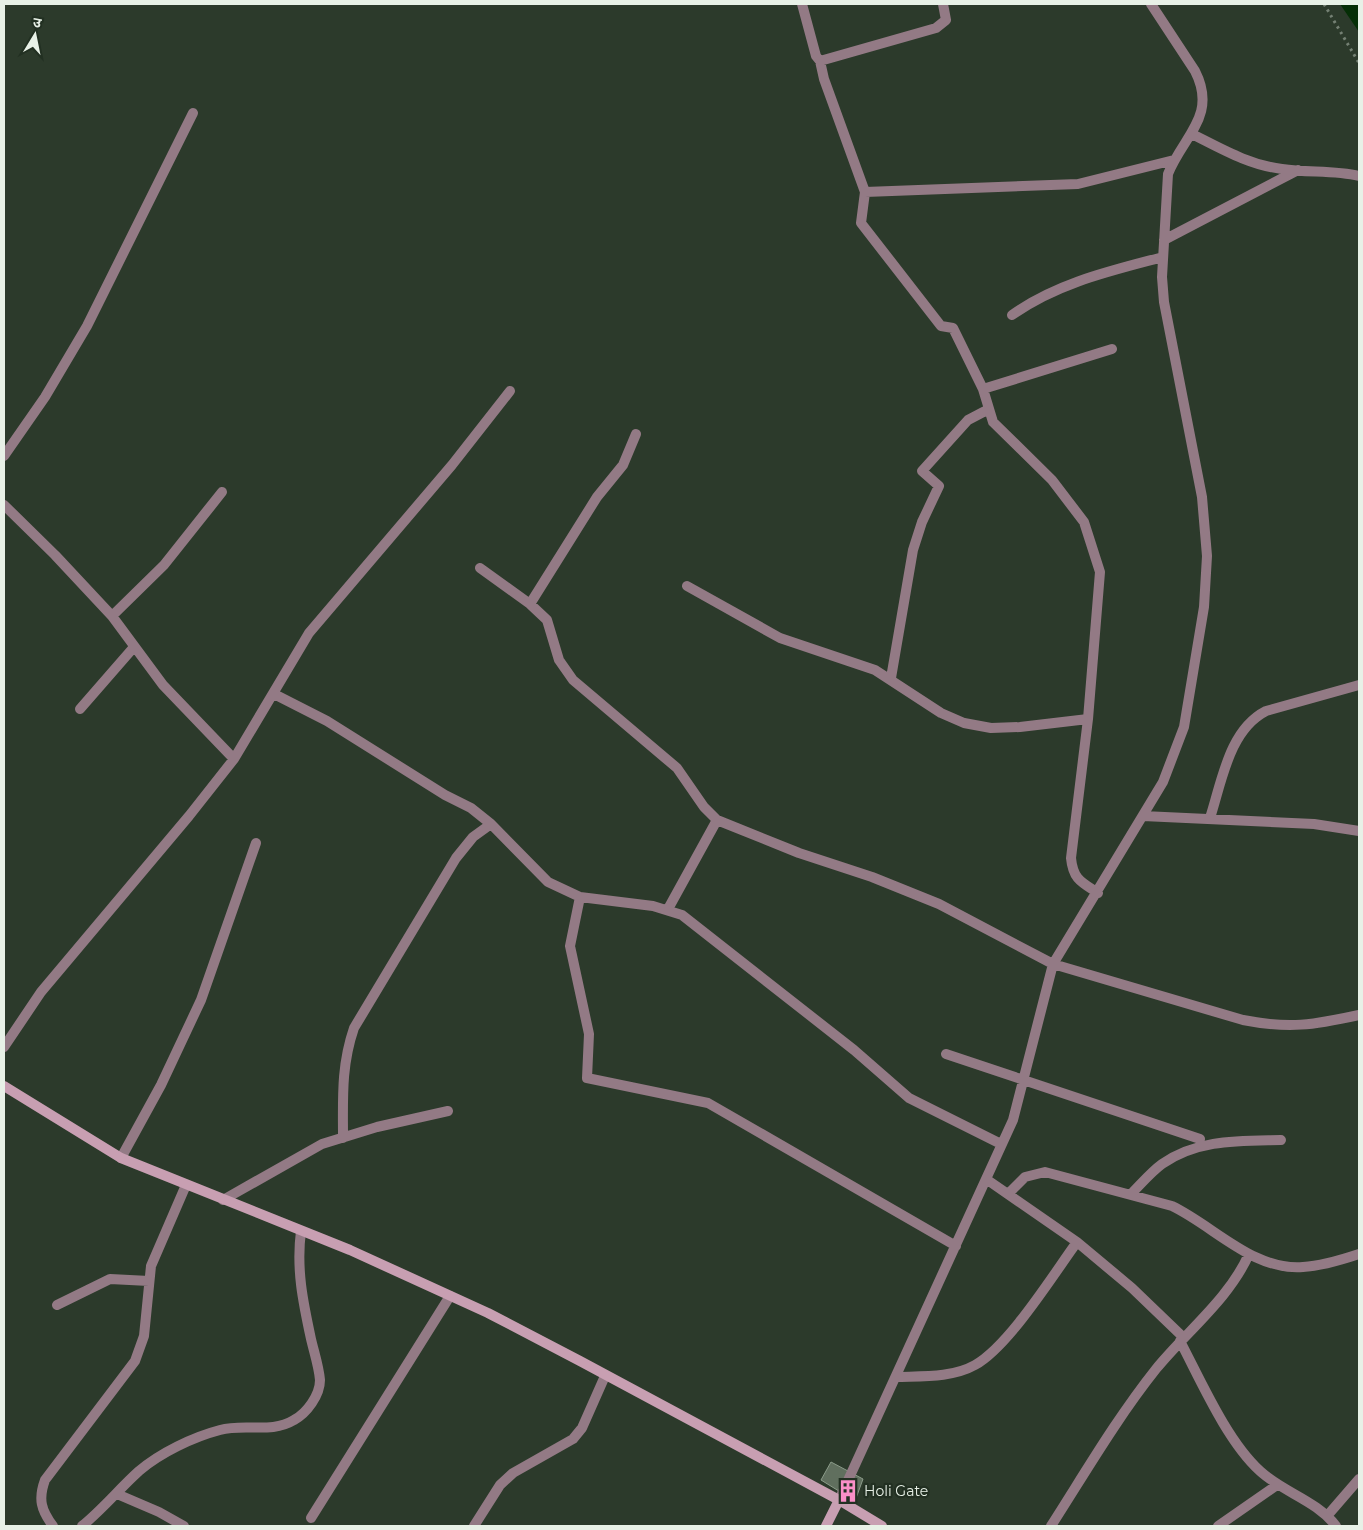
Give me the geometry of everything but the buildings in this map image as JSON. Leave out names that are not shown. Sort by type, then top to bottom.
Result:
[{"type":"street","points":[[802,4],[816,56],[820,60],[824,79],[865,192],[861,223],[941,326],[953,328],[983,389],[993,422],[1052,480],[1084,522],[1100,572],[1088,719],[1071,858],[1072,871],[1079,881],[1098,893]]},
{"type":"street","points":[[820,60],[936,28],[946,20],[943,4]]},
{"type":"street","points":[[826,1526],[1013,1120],[1053,964],[1098,893],[1163,782],[1184,726],[1204,607],[1207,556],[1202,497],[1164,302],[1163,257],[1168,174],[1174,160],[1192,134],[1200,117],[1204,98],[1200,82],[1151,4]]},
{"type":"street","points":[[4,456],[45,398],[87,326],[193,113]]},
{"type":"street","points":[[1192,134],[1248,162],[1284,170],[1346,173],[1359,176]]},
{"type":"street","points":[[865,192],[1078,184],[1174,160]]},
{"type":"street","points":[[1164,240],[1298,170]]},
{"type":"street","points":[[1012,315],[1034,301],[1081,279],[1163,257]]},
{"type":"street","points":[[983,389],[1112,349]]},
{"type":"street","points":[[4,1047],[41,992],[189,816],[234,759],[309,632],[452,465],[510,391]]},
{"type":"street","points":[[891,678],[913,550],[922,522],[938,486],[922,472],[968,420],[989,409]]},
{"type":"street","points":[[530,604],[596,497],[623,465],[636,434]]},
{"type":"street","points":[[112,616],[164,565],[222,492]]},
{"type":"street","points":[[4,506],[112,616],[162,685],[234,759]]},
{"type":"street","points":[[480,568],[530,604],[547,620],[559,660],[573,680],[677,768],[704,807],[716,820],[799,853],[872,877],[939,904],[1053,964],[1242,1020],[1269,1025],[1298,1026],[1359,1015]]},
{"type":"street","points":[[687,586],[780,638],[876,670],[891,678],[941,713],[964,723],[991,728],[1020,727],[1088,719]]},
{"type":"street","points":[[80,709],[134,647]]},
{"type":"street","points":[[1210,818],[1233,748],[1243,729],[1253,718],[1266,711],[1359,685]]},
{"type":"street","points":[[274,694],[327,721],[445,795],[471,808],[491,824],[548,882],[580,897],[668,909],[682,914],[854,1050],[908,1098],[1001,1144]]},
{"type":"street","points":[[1143,816],[1314,824],[1359,831]]},
{"type":"street","points":[[668,909],[716,820]]},
{"type":"street","points":[[343,1138],[342,1071],[346,1050],[354,1028],[456,858],[473,837],[491,824]]},
{"type":"street","points":[[121,1158],[161,1085],[200,1000],[256,843]]},
{"type":"street","points":[[580,897],[570,946],[589,1034],[587,1078],[708,1103],[956,1246]]},
{"type":"street","points":[[946,1054],[1200,1139]]},
{"type":"street","points":[[4,1086],[121,1158],[350,1250],[450,1296],[580,1361],[839,1500],[882,1526]]},
{"type":"street","points":[[223,1200],[322,1144],[376,1127],[448,1111]]},
{"type":"street","points":[[1132,1194],[1161,1165],[1179,1154],[1201,1145],[1227,1141],[1281,1140]]},
{"type":"street","points":[[1008,1194],[1025,1177],[1045,1172],[1158,1201],[1188,1214],[1249,1254],[1282,1266],[1302,1267],[1359,1254]]},
{"type":"street","points":[[986,1179],[1077,1242],[1132,1288],[1181,1339],[1219,1413],[1241,1448],[1259,1470],[1277,1485],[1308,1500],[1336,1526]]},
{"type":"street","points":[[53,1526],[42,1510],[41,1492],[45,1480],[135,1361],[144,1336],[149,1281],[155,1252],[186,1185]]},
{"type":"street","points":[[82,1526],[140,1470],[185,1444],[232,1428],[271,1428],[286,1425],[297,1419],[314,1400],[320,1380],[300,1290],[299,1249],[301,1231]]},
{"type":"street","points":[[896,1377],[955,1372],[974,1366],[988,1356],[1026,1312],[1077,1242]]},
{"type":"street","points":[[1051,1526],[1131,1404],[1181,1339],[1235,1279],[1249,1254]]},
{"type":"street","points":[[57,1305],[110,1279],[149,1281]]},
{"type":"street","points":[[311,1518],[450,1296]]},
{"type":"street","points":[[474,1526],[500,1485],[513,1473],[573,1439],[582,1428],[605,1376]]},
{"type":"street","points":[[1327,1516],[1359,1479]]},
{"type":"street","points":[[1218,1526],[1277,1485]]},
{"type":"street","points":[[117,1494],[159,1512],[184,1526]]},
{"type":"path","points":[[1324,4],[1359,63]]},
{"type":"shaded area","points":[[1340,4],[1359,4],[1359,32]]},
{"type":"place","name":"Holi Gate","points":[[848,1491]]}]
